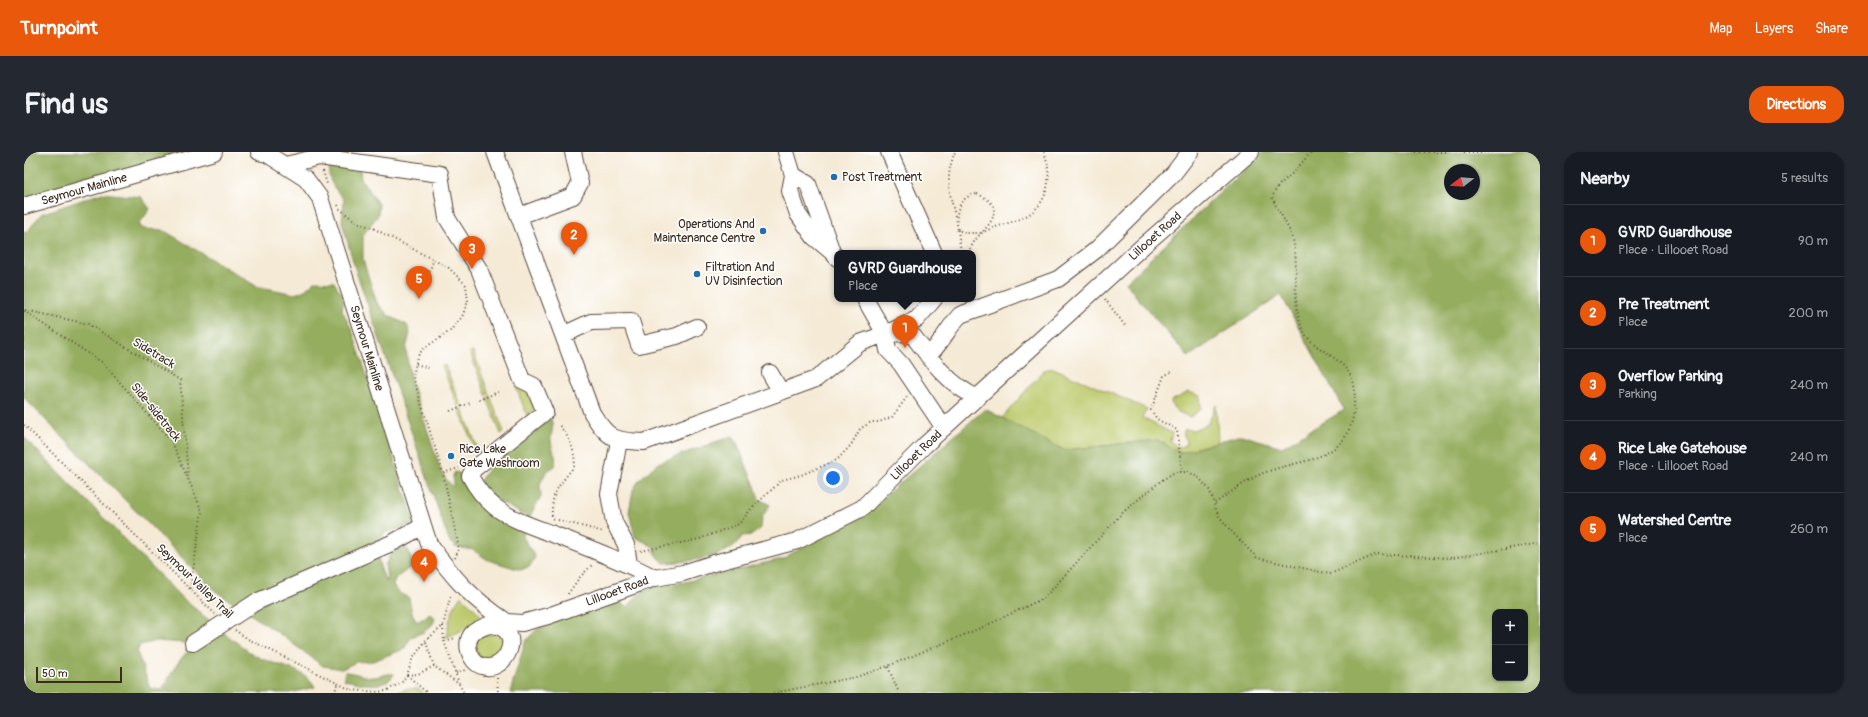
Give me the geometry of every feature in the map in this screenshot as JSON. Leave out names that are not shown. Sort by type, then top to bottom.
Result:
[{"type":"street","name":"Seymour Mainline","points":[[24,206],[214,152]]},
{"type":"street","name":"Seymour Mainline","points":[[259,152],[267,154],[306,178],[320,198],[429,544],[450,573],[505,626]]},
{"type":"street","points":[[495,152],[592,412],[602,428],[619,441],[644,442],[816,379],[860,344],[917,319],[931,302]]},
{"type":"street","points":[[519,216],[573,196],[580,183],[573,152]]},
{"type":"street","points":[[786,152],[793,175],[808,184],[834,252]]},
{"type":"street","points":[[889,152],[933,250]]},
{"type":"street","points":[[928,356],[938,347],[952,324],[960,315],[1058,278],[1096,250],[1173,174],[1190,152]]},
{"type":"street","name":"Lillooet Road","points":[[505,626],[548,616],[655,578],[683,573],[804,538],[862,508],[944,428],[1251,152]]},
{"type":"street","points":[[286,165],[319,157],[440,174],[447,218],[480,269],[522,380],[534,386],[545,412],[474,469],[470,476],[480,493],[504,513],[518,521],[608,555],[655,578]]},
{"type":"street","points":[[867,302],[885,334],[888,350],[901,364],[944,428]]},
{"type":"street","points":[[563,334],[591,322],[632,320],[639,345],[677,336],[697,327]]},
{"type":"street","points":[[885,334],[907,333],[914,337],[928,356],[954,383],[968,394],[978,398]]},
{"type":"street","points":[[770,373],[781,392]]},
{"type":"street","points":[[619,441],[609,494],[614,522],[626,545],[629,564]]},
{"type":"street","points":[[193,643],[256,602],[394,542],[423,526]]},
{"type":"street","points":[[488,625],[505,626],[510,638],[510,651],[503,660],[490,667],[480,665],[471,656],[468,648],[469,641],[474,632],[488,625]]},
{"type":"path","points":[[956,152],[949,166],[949,192],[958,230],[961,250]]},
{"type":"path","points":[[958,230],[968,233],[981,234],[1026,216],[1040,206],[1048,187],[1048,162],[1044,152]]},
{"type":"path","points":[[1215,503],[1259,474],[1329,453],[1344,437],[1353,417],[1355,387],[1352,380],[1336,358],[1307,338],[1302,328],[1298,316],[1294,244],[1285,220],[1276,208],[1272,198],[1278,186],[1295,171],[1312,152]]},
{"type":"path","points":[[1416,152],[1448,152]]},
{"type":"path","points":[[1464,152],[1496,152]]},
{"type":"path","points":[[319,157],[330,190]]},
{"type":"path","points":[[955,217],[960,204],[969,195],[977,194],[988,198],[993,205],[994,216],[990,225],[981,234],[970,250]]},
{"type":"path","points":[[337,203],[340,209],[356,222],[373,228],[433,261],[449,268],[466,285],[468,301],[462,317],[450,331],[423,349],[416,357],[413,377],[444,473],[459,549],[450,573],[450,605],[443,626],[444,641],[464,693]]},
{"type":"path","points":[[421,289],[428,277],[433,261]]},
{"type":"path","points":[[1097,289],[1126,327]]},
{"type":"path","name":"Side-sidetrack","points":[[24,310],[103,363],[172,442],[202,511],[190,591]]},
{"type":"path","name":"Sidetrack","points":[[24,310],[88,324],[180,380],[188,480]]},
{"type":"path","points":[[416,364],[429,368]]},
{"type":"path","points":[[1170,372],[1164,376],[1151,410],[1157,419],[1177,430],[1182,472]]},
{"type":"path","points":[[479,400],[498,392]]},
{"type":"path","points":[[626,545],[637,553],[644,550],[699,539],[739,524],[751,508],[782,480],[801,475],[837,460],[851,445],[860,429],[871,422],[879,422],[892,417],[910,393]]},
{"type":"path","points":[[450,411],[470,403]]},
{"type":"path","name":"Seymour Valley Trail","points":[[24,425],[190,591],[224,622],[248,639],[351,690],[378,692],[386,691],[402,682],[407,675]]},
{"type":"path","points":[[559,425],[569,436],[574,452],[575,465],[557,488],[551,501],[552,518],[606,532]]},
{"type":"path","points":[[444,473],[460,468]]},
{"type":"path","points":[[773,693],[856,677],[888,666],[983,627],[1044,598],[1122,513],[1162,480],[1175,472],[1189,472],[1200,478],[1209,489],[1218,515],[1257,558],[1330,574],[1377,554],[1452,558],[1540,543]]},
{"type":"path","points":[[563,599],[579,578],[593,564],[608,555]]},
{"type":"path","points":[[407,675],[412,660],[425,641],[443,626]]},
{"type":"path","points":[[444,641],[474,632]]},
{"type":"path","points":[[425,641],[434,666],[460,684]]},
{"type":"path","points":[[407,675],[418,674],[434,666]]},
{"type":"path","points":[[888,666],[899,693]]},
{"type":"path","points":[[456,673],[466,670]]},
{"type":"path","points":[[407,675],[427,693]]},
{"type":"path","points":[[334,693],[338,684]]},
{"type":"green space","points":[[24,152],[189,152],[24,200]]},
{"type":"green space","points":[[1263,152],[1540,152],[1540,693],[510,693],[525,642],[536,630],[551,619],[616,597],[623,600],[622,605],[628,607],[636,597],[647,588],[676,584],[782,559],[869,510],[985,409],[1064,450],[1158,440],[1180,453],[1241,435],[1282,447],[1344,410],[1281,295],[1188,357],[1135,295],[1126,282]]},
{"type":"green space","points":[[330,166],[360,170],[361,180],[368,188],[379,206],[378,215],[363,235],[363,260],[377,303],[388,315],[407,325],[410,333],[406,349],[410,378],[442,474],[452,486],[454,485],[453,475],[455,472],[459,473],[524,531],[523,537],[535,557],[530,566],[521,570],[488,560],[473,550],[455,547],[449,541],[355,268],[342,222],[344,200],[330,180]]},
{"type":"green space","points":[[102,193],[141,197],[150,209],[139,224],[143,229],[163,230],[256,286],[295,294],[305,290],[315,281],[334,282],[344,297],[342,310],[352,330],[415,524],[384,533],[377,548],[380,567],[386,582],[387,578],[385,565],[392,552],[402,547],[408,549],[413,565],[395,579],[393,586],[401,594],[409,598],[412,613],[417,622],[430,614],[435,618],[433,624],[424,632],[411,637],[404,649],[373,661],[356,662],[342,669],[323,666],[277,632],[214,590],[24,398],[24,232],[28,231],[41,214]]},
{"type":"green space","points":[[473,351],[489,394],[486,395],[470,352]]},
{"type":"green space","points":[[445,365],[461,405],[458,406],[442,366]]},
{"type":"green space","points":[[1053,368],[1147,409],[1142,418],[1172,433],[1170,441],[1178,448],[1185,445],[1187,441],[1183,433],[1185,429],[1193,430],[1208,424],[1216,405],[1218,442],[1180,453],[1158,440],[1063,450],[1002,418],[1044,370]]},
{"type":"green space","points":[[519,385],[532,400],[533,409],[527,416],[516,387]]},
{"type":"green space","points":[[1189,392],[1200,396],[1201,409],[1190,417],[1176,410],[1171,401]]},
{"type":"green space","points":[[490,396],[504,432],[501,434],[487,398]]},
{"type":"green space","points":[[462,408],[480,455],[478,457],[459,409]]},
{"type":"green space","points":[[551,419],[553,427],[551,441],[555,455],[555,466],[546,472],[540,484],[541,496],[529,518],[495,499],[479,482],[497,457]]},
{"type":"green space","points":[[24,437],[181,597],[210,621],[212,627],[184,643],[157,641],[140,645],[137,652],[150,688],[162,690],[173,670],[185,654],[201,641],[223,632],[258,657],[290,668],[305,676],[315,687],[290,693],[24,693]]},
{"type":"green space","points":[[729,437],[735,439],[759,499],[770,505],[762,517],[761,528],[752,535],[742,536],[737,543],[719,554],[696,560],[664,563],[656,555],[654,547],[635,537],[629,512],[633,490],[639,480],[658,463]]},
{"type":"green space","points":[[461,596],[483,617],[470,627],[447,637],[451,616],[458,599]]},
{"type":"green space","points":[[497,634],[505,643],[499,651],[491,658],[477,657],[474,641],[480,636]]},
{"type":"green space","points":[[345,672],[371,677],[394,674],[385,683],[365,684],[345,680]]},
{"type":"green space","points":[[406,689],[419,689],[424,693],[396,693]]},
{"type":"place","name":"Post Treatment","points":[[834,177]]},
{"type":"place","name":"Operations And Maintenance Centre","points":[[763,231]]},
{"type":"place","name":"Pre Treatment","points":[[574,255]]},
{"type":"place","name":"Overflow Parking","points":[[472,269]]},
{"type":"place","name":"Filtration And UV Disinfection","points":[[697,274]]},
{"type":"place","name":"Watershed Centre","points":[[419,299]]},
{"type":"place","name":"GVRD Guardhouse","points":[[905,348]]},
{"type":"place","name":"Rice Lake Gate Washroom","points":[[451,456]]},
{"type":"place","name":"Rice Lake Gatehouse","points":[[424,582]]}]
